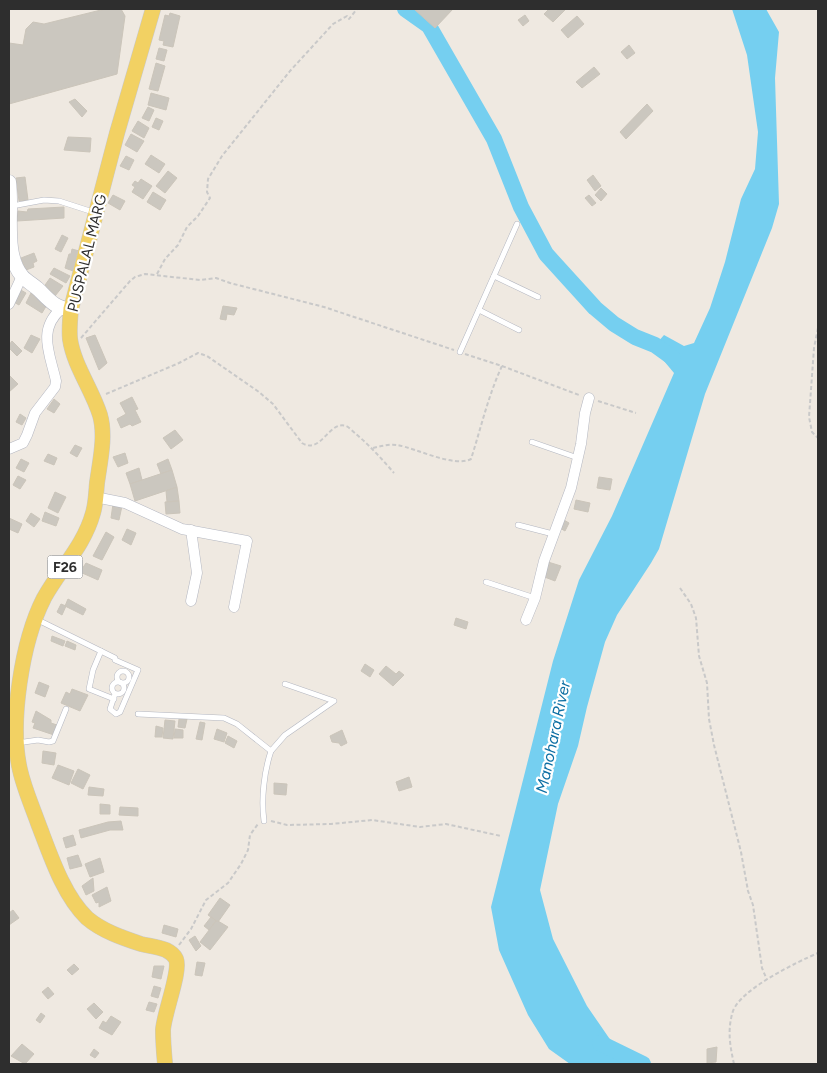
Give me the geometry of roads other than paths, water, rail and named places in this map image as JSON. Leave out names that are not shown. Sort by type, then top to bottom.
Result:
[{"type":"main road","name":"PUSPALAL MARG","points":[[153,9],[96,213],[66,309],[74,356],[101,417],[102,441],[94,512],[76,551],[44,598],[35,618],[22,673],[14,768],[28,797],[56,869],[73,900],[87,918],[104,929],[122,937],[172,953],[176,960],[177,966],[163,1030],[165,1064]]},
{"type":"street","points":[[9,182],[10,246],[13,260],[22,276],[54,304],[66,309]]},
{"type":"street","points":[[9,304],[22,276]]},
{"type":"street","points":[[9,449],[22,443],[35,413],[55,387],[56,381],[46,339],[48,326],[55,314],[66,309]]},
{"type":"street","points":[[526,620],[535,598],[553,534],[571,488],[589,398]]},
{"type":"street","points":[[95,497],[124,503],[182,529],[247,542],[234,608]]},
{"type":"street","points":[[191,530],[197,573],[191,601]]},
{"type":"lane","points":[[10,201],[59,201],[96,213]]},
{"type":"lane","points":[[460,352],[517,224]]},
{"type":"lane","points":[[494,276],[538,297]]},
{"type":"lane","points":[[479,310],[519,330]]},
{"type":"lane","points":[[532,442],[578,458]]},
{"type":"lane","points":[[518,525],[553,534]]},
{"type":"lane","points":[[486,582],[535,598]]},
{"type":"lane","points":[[35,618],[101,650],[115,658],[115,660],[138,670],[120,712],[116,714],[110,710],[114,696],[112,686],[114,683],[120,683],[124,690],[114,696],[89,689],[93,670],[101,650]]},
{"type":"lane","points":[[264,821],[262,806],[268,759],[271,751],[285,735],[334,701],[285,684]]},
{"type":"lane","points":[[17,743],[38,740],[53,741],[66,709]]},
{"type":"lane","points":[[138,714],[224,718],[237,724],[271,751]]},
{"type":"water","points":[[732,9],[766,9],[779,32],[775,78],[779,204],[772,228],[705,394],[659,549],[617,615],[605,642],[578,746],[558,804],[540,890],[553,939],[587,1006],[627,1064],[570,1064],[549,1049],[528,1015],[499,950],[491,907],[553,661],[579,580],[612,516],[674,373],[659,355],[650,351],[664,335],[684,346],[694,343],[710,308],[725,262],[741,199],[755,169],[758,132],[747,55]]},
{"type":"waterway","points":[[405,9],[429,26],[494,139],[521,207],[546,254],[595,308],[614,324],[635,337],[655,345],[673,358]]},
{"type":"waterway","name":"Manohara River","points":[[600,1043],[643,1064]]}]
